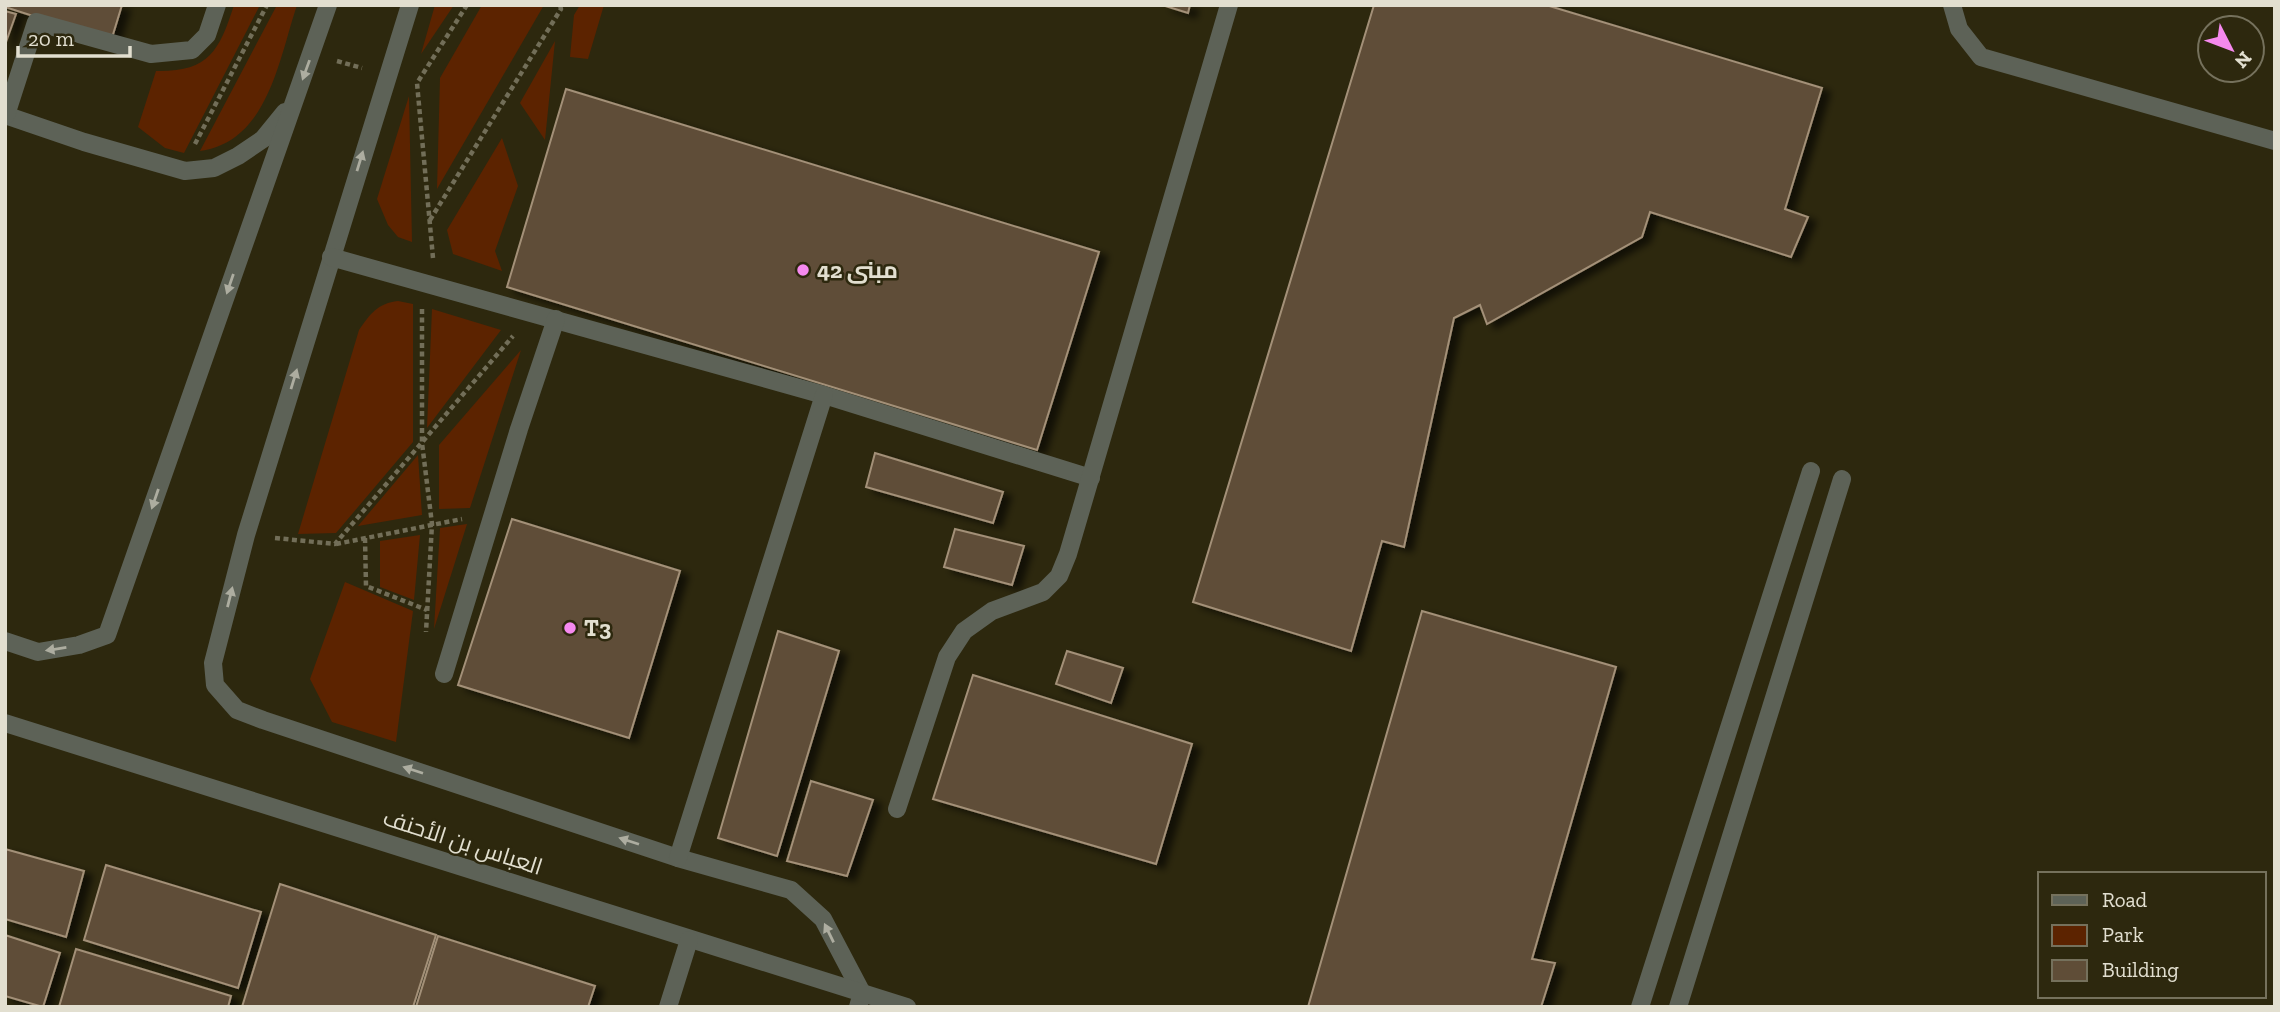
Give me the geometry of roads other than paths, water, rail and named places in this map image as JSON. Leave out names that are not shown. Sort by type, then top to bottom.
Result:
[{"type":"street","points":[[217,5],[207,36],[192,50],[151,54],[36,22],[6,115],[84,142],[181,170],[214,169],[264,139],[294,101]]},
{"type":"street","points":[[5,641],[38,652],[79,645],[107,635],[328,5]]},
{"type":"street","points":[[410,5],[246,535],[214,663],[215,685],[237,710],[678,858],[791,890],[823,919],[860,1000]]},
{"type":"street","points":[[897,809],[947,657],[964,631],[992,611],[1043,592],[1059,576],[1091,478],[1229,5]]},
{"type":"street","points":[[1952,5],[1959,29],[1981,57],[2275,141]]},
{"type":"street","points":[[331,257],[824,395],[1091,478]]},
{"type":"street","points":[[446,667],[556,319]]},
{"type":"street","points":[[678,858],[824,395]]},
{"type":"street","points":[[1640,1007],[1811,471]]},
{"type":"street","points":[[1678,1007],[1842,479]]},
{"type":"street","name":"العباس بن الأحنف","points":[[5,723],[690,940],[860,1000],[907,1007]]},
{"type":"street","points":[[668,1007],[690,940]]},
{"type":"place","name":"مبنى 42","points":[[803,270]]},
{"type":"place","name":"T3","points":[[570,628]]}]
